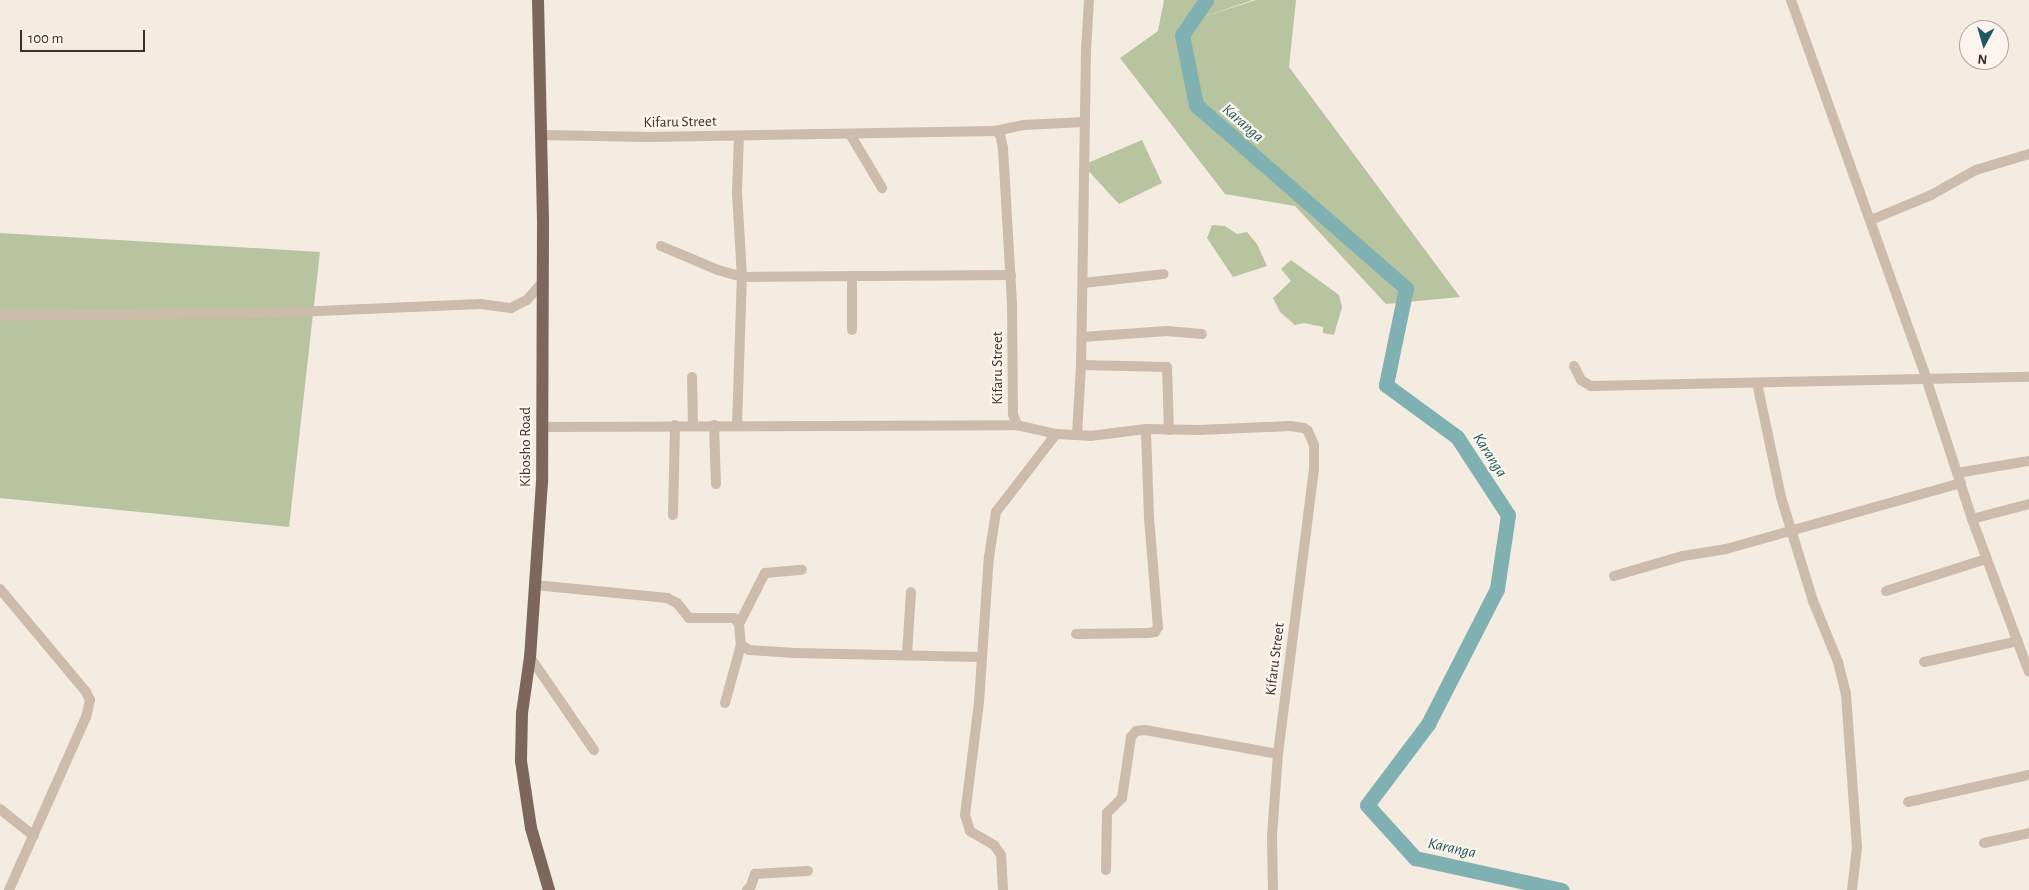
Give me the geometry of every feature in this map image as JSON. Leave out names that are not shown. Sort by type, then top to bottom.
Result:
[{"type":"main road","name":"Kibosho Road","points":[[538,0],[541,136],[542,490],[530,656],[522,712],[521,760],[531,828],[549,890]]},
{"type":"street","points":[[1077,435],[1082,365],[1085,122],[1089,0]]},
{"type":"street","points":[[1791,0],[1871,220],[1926,378],[1972,519],[2029,672]]},
{"type":"street","points":[[995,131],[1023,124],[1085,122]]},
{"type":"street","name":"Kifaru Street","points":[[541,136],[739,136],[995,131],[1000,134],[1004,148],[1011,275],[1013,414],[1017,425],[1056,434],[1077,435],[1102,435],[1146,428],[1169,430],[1298,426],[1304,428],[1310,434],[1314,445],[1314,469],[1278,754],[1272,835],[1273,890]]},
{"type":"street","points":[[850,134],[882,188]]},
{"type":"street","points":[[737,425],[742,277],[737,192],[739,136]]},
{"type":"street","points":[[1871,220],[1930,195],[1976,170],[2029,154]]},
{"type":"street","points":[[661,246],[718,270],[742,277],[1011,275]]},
{"type":"street","points":[[1083,283],[1164,274]]},
{"type":"street","points":[[852,276],[852,330]]},
{"type":"street","points":[[0,316],[272,313],[476,304],[511,308],[527,300],[542,283]]},
{"type":"street","points":[[1082,337],[1167,331],[1202,334]]},
{"type":"street","points":[[1082,365],[1167,367],[1169,430]]},
{"type":"street","points":[[1574,366],[1581,380],[1591,386],[2029,377]]},
{"type":"street","points":[[692,377],[693,425]]},
{"type":"street","points":[[1757,383],[1772,463],[1791,531],[1813,601],[1838,662],[1846,694],[1857,848],[1852,890]]},
{"type":"street","points":[[673,515],[675,425]]},
{"type":"street","points":[[714,425],[716,484]]},
{"type":"street","points":[[543,427],[1017,425]]},
{"type":"street","points":[[1076,634],[1148,634],[1155,632],[1158,627],[1149,517],[1146,428]]},
{"type":"street","points":[[1004,890],[1001,855],[994,845],[970,831],[966,823],[979,702],[980,657],[988,557],[996,512],[1056,434]]},
{"type":"street","points":[[1957,473],[2029,461]]},
{"type":"street","points":[[1614,576],[1683,556],[1726,549],[1961,483]]},
{"type":"street","points":[[1972,519],[2029,504]]},
{"type":"street","points":[[1886,591],[1986,558]]},
{"type":"street","points":[[725,703],[742,645],[739,624],[756,588],[765,573],[802,570]]},
{"type":"street","points":[[535,585],[666,598],[677,604],[688,618],[730,616],[739,624]]},
{"type":"street","points":[[0,589],[86,692],[90,700],[86,717],[9,890]]},
{"type":"street","points":[[907,654],[911,592]]},
{"type":"street","points":[[1924,662],[2018,641]]},
{"type":"street","points":[[742,645],[749,650],[758,651],[980,657]]},
{"type":"street","points":[[530,656],[594,750]]},
{"type":"street","points":[[1106,870],[1107,813],[1122,798],[1131,737],[1136,731],[1145,730],[1278,754]]},
{"type":"street","points":[[1908,802],[2029,775]]},
{"type":"street","points":[[0,809],[34,836]]},
{"type":"street","points":[[1984,843],[2029,833]]},
{"type":"street","points":[[747,890],[751,886],[755,874],[808,871]]},
{"type":"green space","points":[[1164,0],[1253,0],[1197,19],[1256,0],[1296,0],[1289,67],[1460,297],[1386,304],[1295,206],[1225,194],[1120,58],[1158,31]]},
{"type":"green space","points":[[1142,140],[1162,183],[1119,204],[1083,165]]},
{"type":"green space","points":[[1212,225],[1225,226],[1237,234],[1247,232],[1257,244],[1267,266],[1233,277],[1207,238]]},
{"type":"green space","points":[[0,233],[320,252],[289,527],[0,498]]},
{"type":"green space","points":[[1291,260],[1339,295],[1342,307],[1334,335],[1323,333],[1323,327],[1304,323],[1295,325],[1280,312],[1273,298],[1291,281],[1281,269]]},
{"type":"waterway","name":"Karanga","points":[[1206,0],[1182,35],[1196,105],[1406,288],[1386,385],[1457,437],[1508,515],[1497,589],[1428,724],[1367,805],[1415,858],[1562,890]]}]
